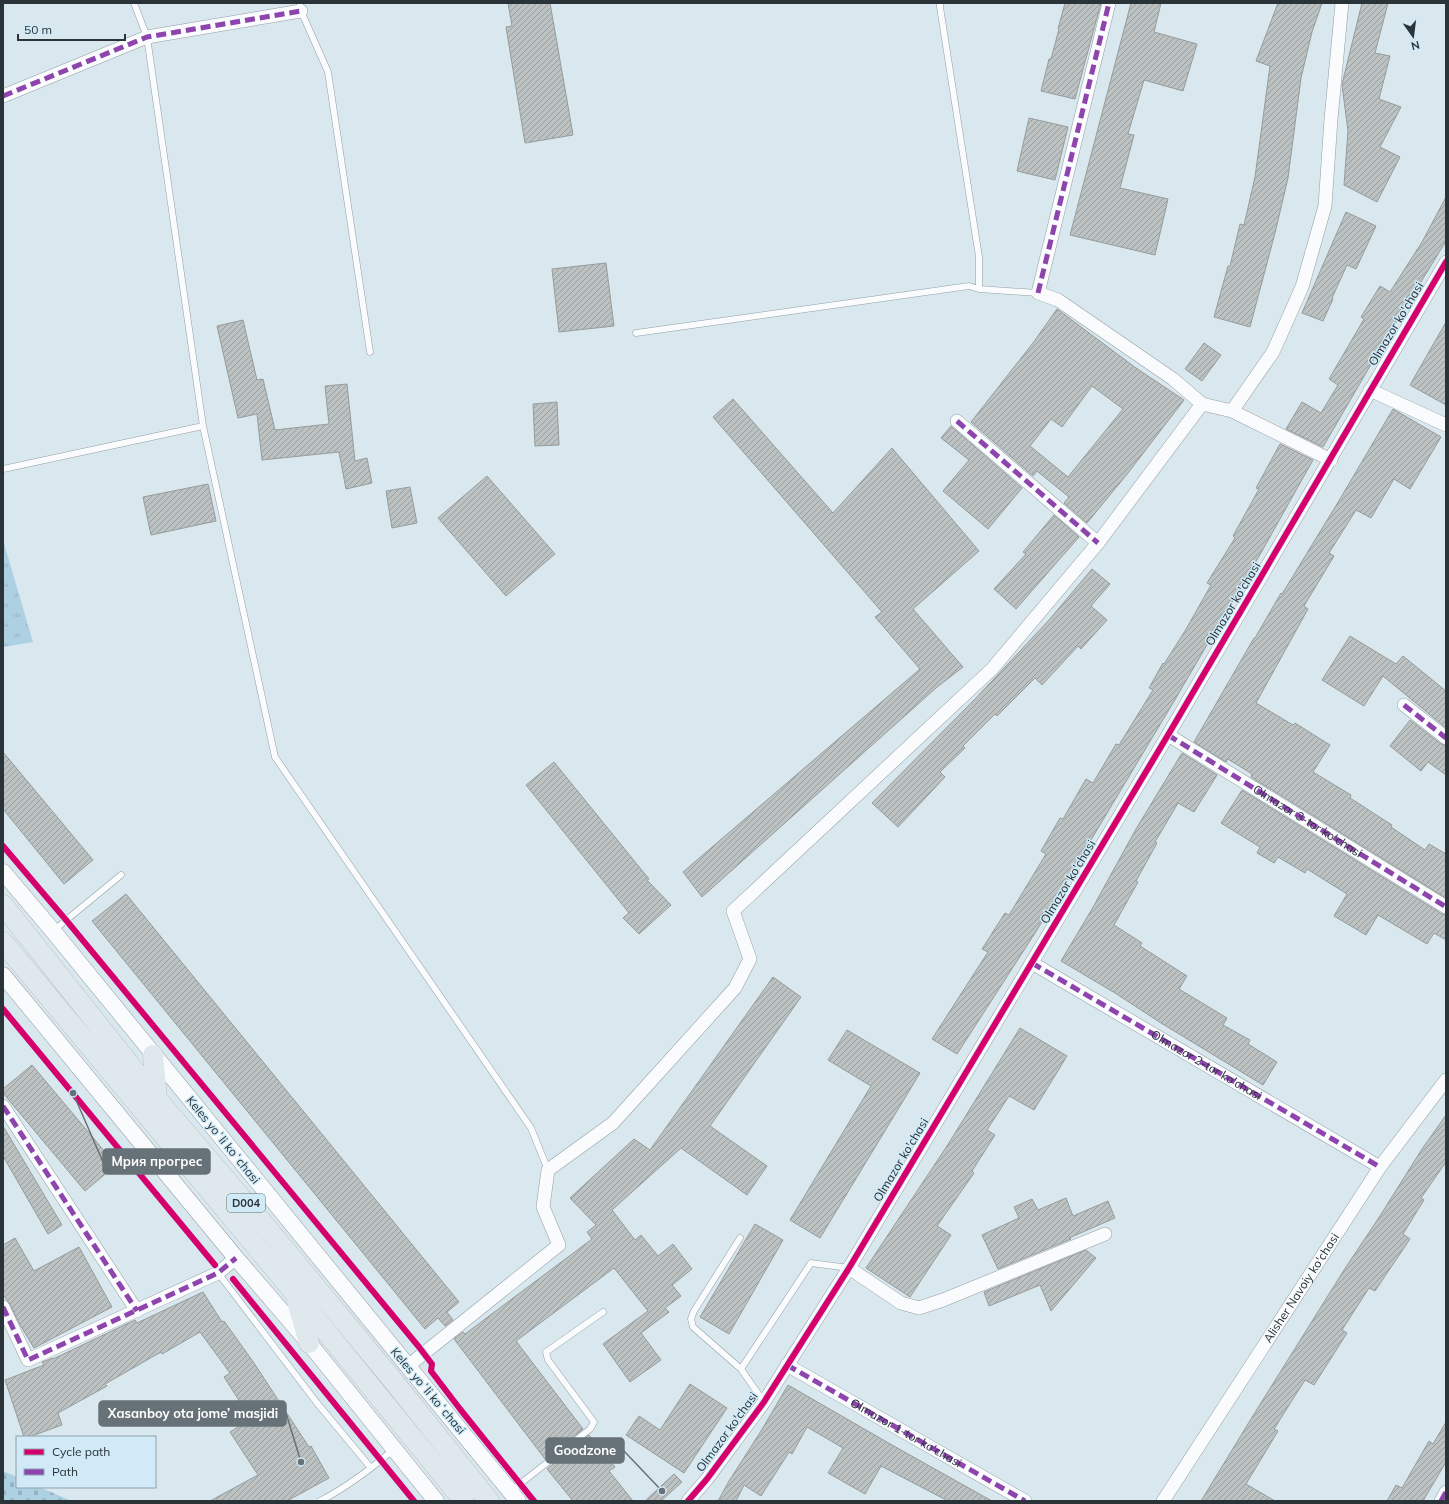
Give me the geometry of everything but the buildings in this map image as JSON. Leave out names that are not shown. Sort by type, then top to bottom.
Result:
[{"type":"main road","name":"Keles yoʻli koʻchasi","points":[[3,905],[157,1099],[272,1234],[489,1501]]},
{"type":"main road","name":"D004","points":[[3,942],[294,1292],[464,1501]]},
{"type":"main road","points":[[153,1055],[157,1099]]},
{"type":"main road","points":[[294,1292],[310,1343]]},
{"type":"street","points":[[1109,3],[1038,293],[1058,300],[1173,379],[1202,404],[1232,411],[1331,460]]},
{"type":"street","points":[[1232,411],[1273,352],[1302,287],[1325,206],[1331,118],[1342,3]]},
{"type":"street","points":[[3,96],[147,37],[300,7]]},
{"type":"street","name":"Olmazor ko'chasi","points":[[688,1501],[707,1479],[764,1402],[849,1268],[1168,735],[1446,262]]},
{"type":"street","points":[[1370,390],[1446,425]]},
{"type":"street","points":[[408,1366],[559,1245],[543,1207],[548,1170],[613,1123],[735,988],[750,958],[733,910],[992,669],[1098,544],[1202,404]]},
{"type":"street","points":[[957,421],[1098,544]]},
{"type":"street","points":[[1404,705],[1446,738]]},
{"type":"street","name":"Olmazor 3-tor ko'chasi","points":[[1168,735],[1446,907]]},
{"type":"street","name":"Keles yoʻli koʻchasi","points":[[3,872],[53,931],[514,1496]]},
{"type":"street","name":"Olmazor 2-tor ko'chasi","points":[[1032,962],[1380,1167]]},
{"type":"street","points":[[3,975],[236,1258],[310,1343],[436,1501]]},
{"type":"street","name":"Alisher Navoiy ko'chasi","points":[[1163,1501],[1380,1167],[1446,1080]]},
{"type":"street","points":[[3,1106],[137,1311]]},
{"type":"street","points":[[849,1268],[901,1303],[919,1308],[943,1300],[1105,1234]]},
{"type":"street","points":[[3,1307],[28,1360],[218,1273],[236,1258]]},
{"type":"street","name":"Olmazor 1-tor ko'chasi","points":[[787,1365],[1025,1501]]},
{"type":"street","points":[[1441,1501],[1446,1492]]},
{"type":"lane","points":[[134,3],[147,37],[203,426],[275,757],[530,1128],[548,1170]]},
{"type":"lane","points":[[940,3],[979,257],[980,289]]},
{"type":"lane","points":[[300,7],[328,72],[370,352]]},
{"type":"lane","points":[[636,333],[969,286],[980,289],[1038,293]]},
{"type":"lane","points":[[3,469],[203,426]]},
{"type":"lane","points":[[53,931],[121,875]]},
{"type":"lane","points":[[740,1238],[694,1311],[691,1319],[693,1327],[740,1369],[764,1402]]},
{"type":"lane","points":[[740,1369],[811,1263],[849,1268]]},
{"type":"lane","points":[[218,1273],[317,1403],[371,1468]]},
{"type":"lane","points":[[514,1496],[590,1430],[594,1422],[548,1360],[546,1352],[603,1312]]},
{"type":"lane","points":[[320,1501],[340,1490],[394,1450]]},
{"type":"green space","points":[[3,540],[33,642],[3,647]]},
{"type":"green space","points":[[3,1471],[16,1477],[16,1488],[41,1488],[72,1501],[3,1501]]},
{"type":"marked path","points":[[1038,293],[1109,3]]},
{"type":"marked path","points":[[3,96],[147,37],[301,11]]},
{"type":"marked path","points":[[957,421],[1098,543]]},
{"type":"marked path","points":[[1404,705],[1446,738]]},
{"type":"marked path","points":[[1168,735],[1446,907]]},
{"type":"marked path","points":[[1032,963],[1380,1167]]},
{"type":"marked path","points":[[3,1106],[137,1311]]},
{"type":"marked path","points":[[3,1307],[28,1360],[218,1273],[236,1258]]},
{"type":"marked path","points":[[787,1365],[1025,1501]]},
{"type":"marked path","points":[[1441,1501],[1446,1492]]},
{"type":"cycle path","points":[[688,1501],[707,1479],[764,1402],[849,1268],[1168,735],[1446,262]]},
{"type":"cycle path","points":[[3,846],[419,1347],[432,1364],[431,1371],[534,1501]]},
{"type":"cycle path","points":[[3,1009],[215,1265]]},
{"type":"cycle path","points":[[233,1279],[414,1501]]},
{"type":"place","name":"Мрия прогрес","points":[[73,1093]]},
{"type":"place","name":"Xasanboy ota jome’ masjidi","points":[[301,1462]]},
{"type":"place","name":"Goodzone","points":[[662,1491]]}]
